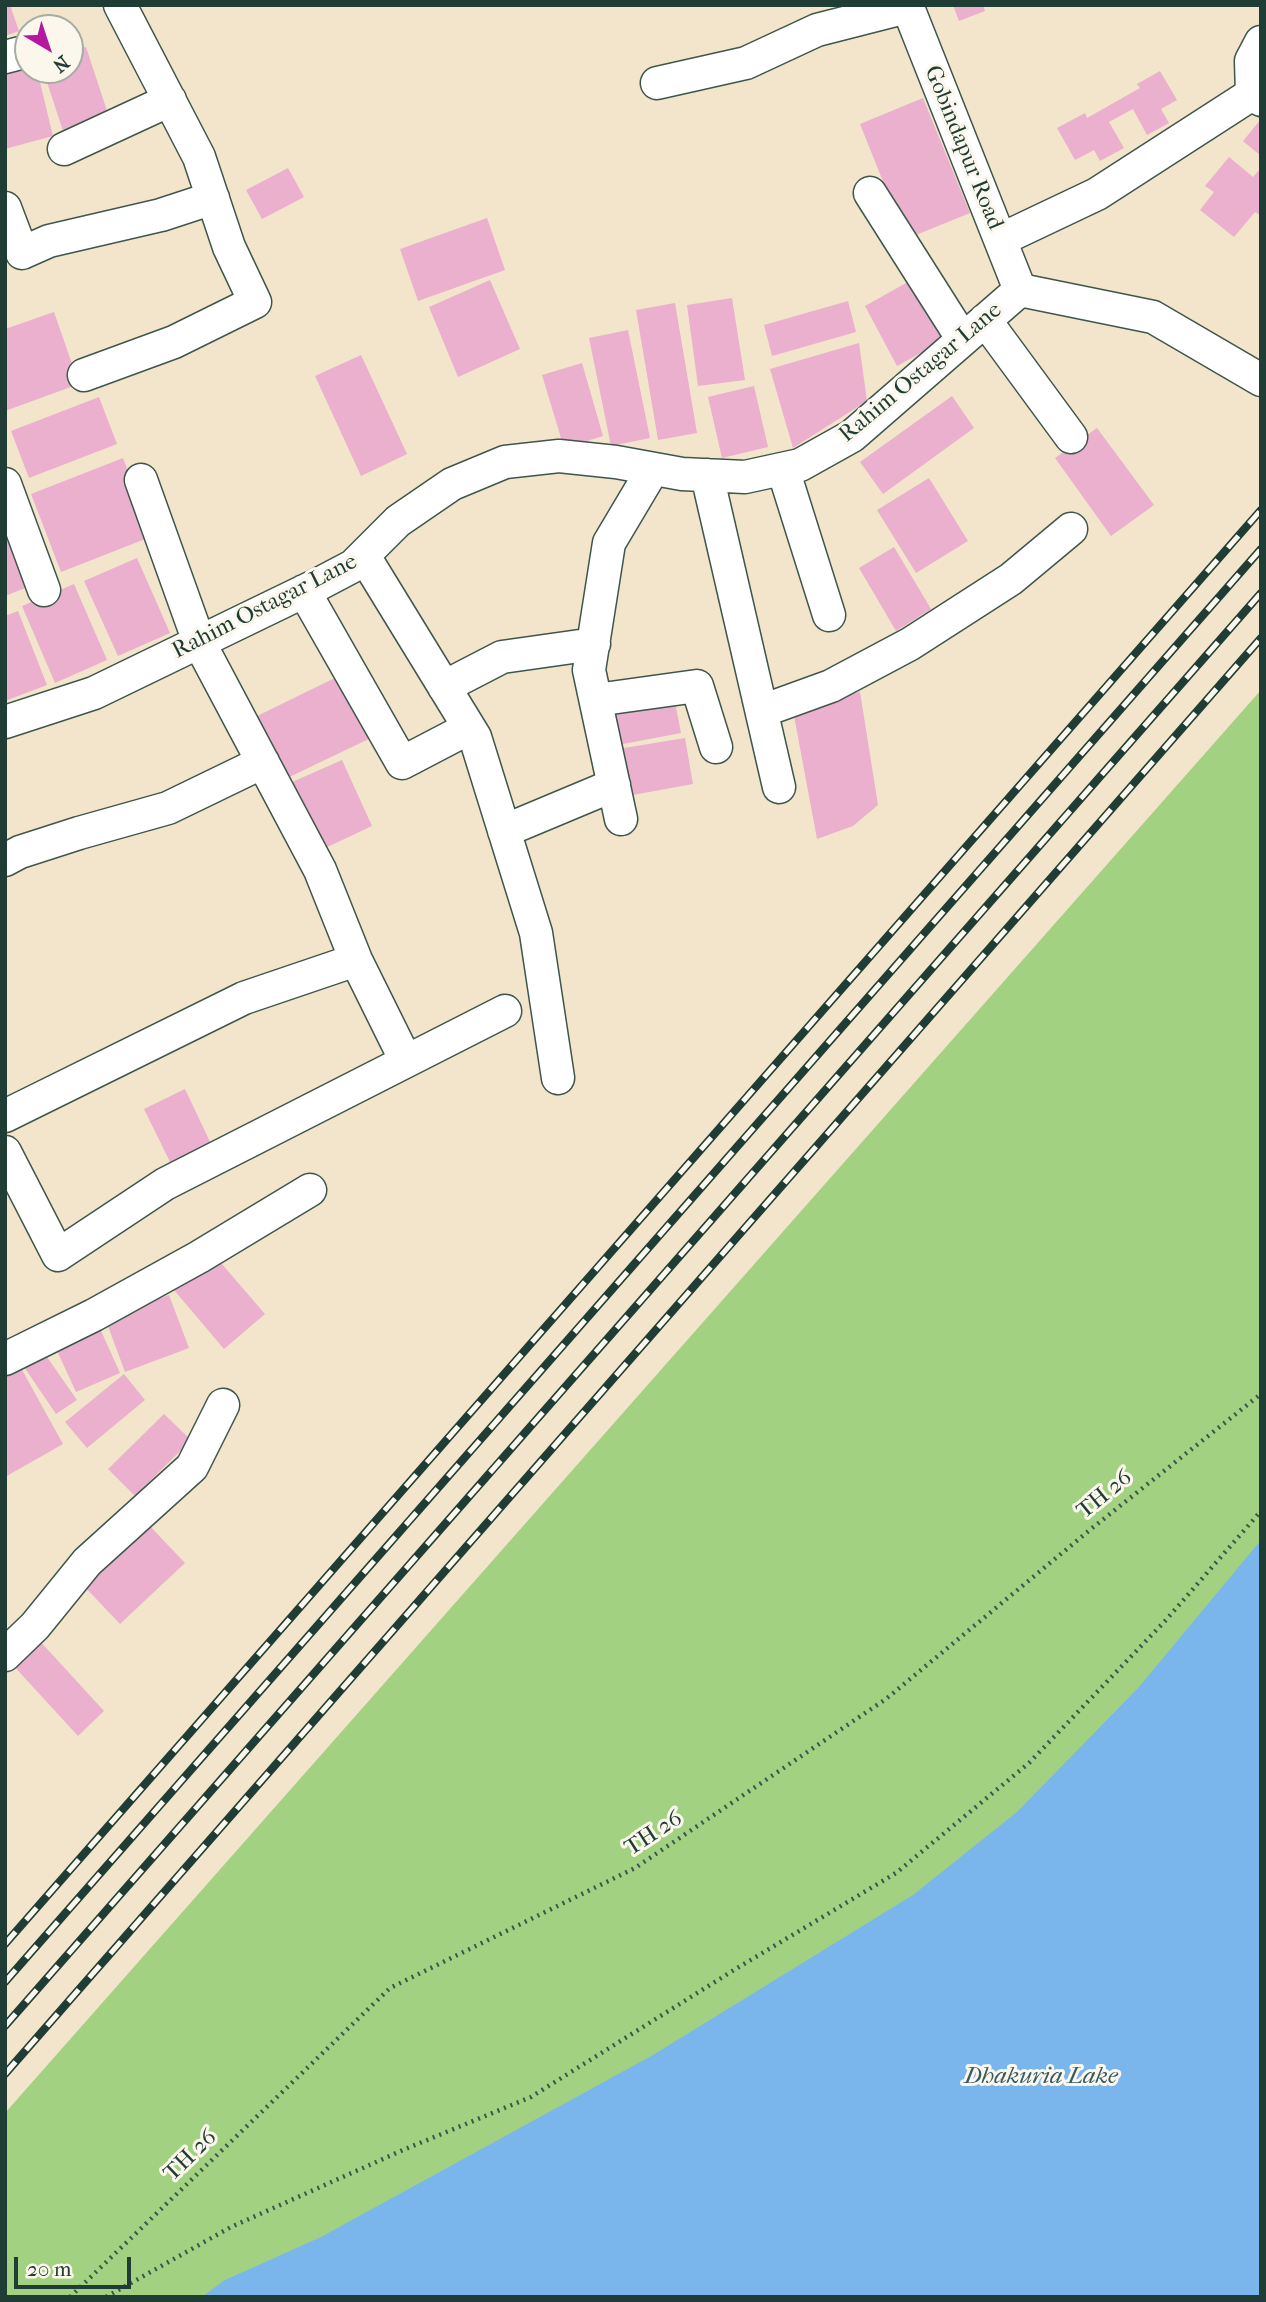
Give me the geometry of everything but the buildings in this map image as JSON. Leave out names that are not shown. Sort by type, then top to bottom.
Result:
[{"type":"street","points":[[84,375],[174,342],[255,302],[229,247],[200,157],[120,5]]},
{"type":"street","points":[[657,83],[746,63],[817,30],[907,6]]},
{"type":"street","name":"Gobindapur Road","points":[[907,6],[1020,290]]},
{"type":"street","points":[[1000,240],[1097,194],[1256,97],[1251,61],[1261,42]]},
{"type":"street","points":[[64,149],[170,100]]},
{"type":"street","points":[[870,193],[974,329],[1071,437]]},
{"type":"street","points":[[5,208],[22,253],[49,241],[161,215],[213,198]]},
{"type":"street","name":"Rahim Ostagar Lane","points":[[5,722],[94,693],[353,566],[398,521],[452,484],[505,462],[559,456],[616,462],[682,474],[745,477],[800,466],[852,436],[1020,290],[1153,317],[1261,380]]},
{"type":"street","points":[[621,820],[589,670],[609,543],[653,469]]},
{"type":"street","points":[[783,469],[829,615]]},
{"type":"street","points":[[707,475],[779,787]]},
{"type":"street","points":[[141,480],[199,642],[320,870],[356,960],[407,1061]]},
{"type":"street","points":[[5,484],[44,590]]},
{"type":"street","points":[[762,711],[831,686],[910,645],[1011,579],[1071,529]]},
{"type":"street","points":[[364,556],[475,737],[536,933],[558,1079]]},
{"type":"street","points":[[303,591],[402,763],[469,728]]},
{"type":"street","points":[[444,687],[502,657],[594,644]]},
{"type":"street","points":[[596,700],[697,686],[716,747]]},
{"type":"street","points":[[5,860],[20,852],[79,833],[168,808],[263,762]]},
{"type":"street","points":[[504,831],[614,785]]},
{"type":"street","points":[[5,1116],[244,998],[356,960]]},
{"type":"street","points":[[5,1152],[58,1255],[165,1184],[505,1012]]},
{"type":"street","points":[[5,1359],[94,1315],[199,1257],[310,1190]]},
{"type":"street","points":[[5,1655],[36,1626],[87,1562],[191,1466],[223,1405]]},
{"type":"path","name":"TH 26","points":[[70,2297],[390,1988],[635,1868],[886,1699],[1091,1529],[1261,1394]]},
{"type":"path","points":[[106,2297],[231,2227],[403,2150],[531,2097],[896,1873],[1029,1762],[1166,1620],[1261,1511]]},
{"type":"green space","points":[[1261,690],[1261,2297],[5,2297],[5,2113]]},
{"type":"water","name":"Dhakuria Lake","points":[[1261,1540],[1261,2297],[202,2297],[225,2280],[321,2237],[653,2055],[913,1895],[1017,1812],[1139,1687]]},
{"type":"railway","points":[[5,1944],[1261,510]]},
{"type":"railway","points":[[5,1982],[1261,549]]},
{"type":"railway","points":[[5,2026],[1261,593]]},
{"type":"railway","points":[[5,2074],[1261,638]]}]
